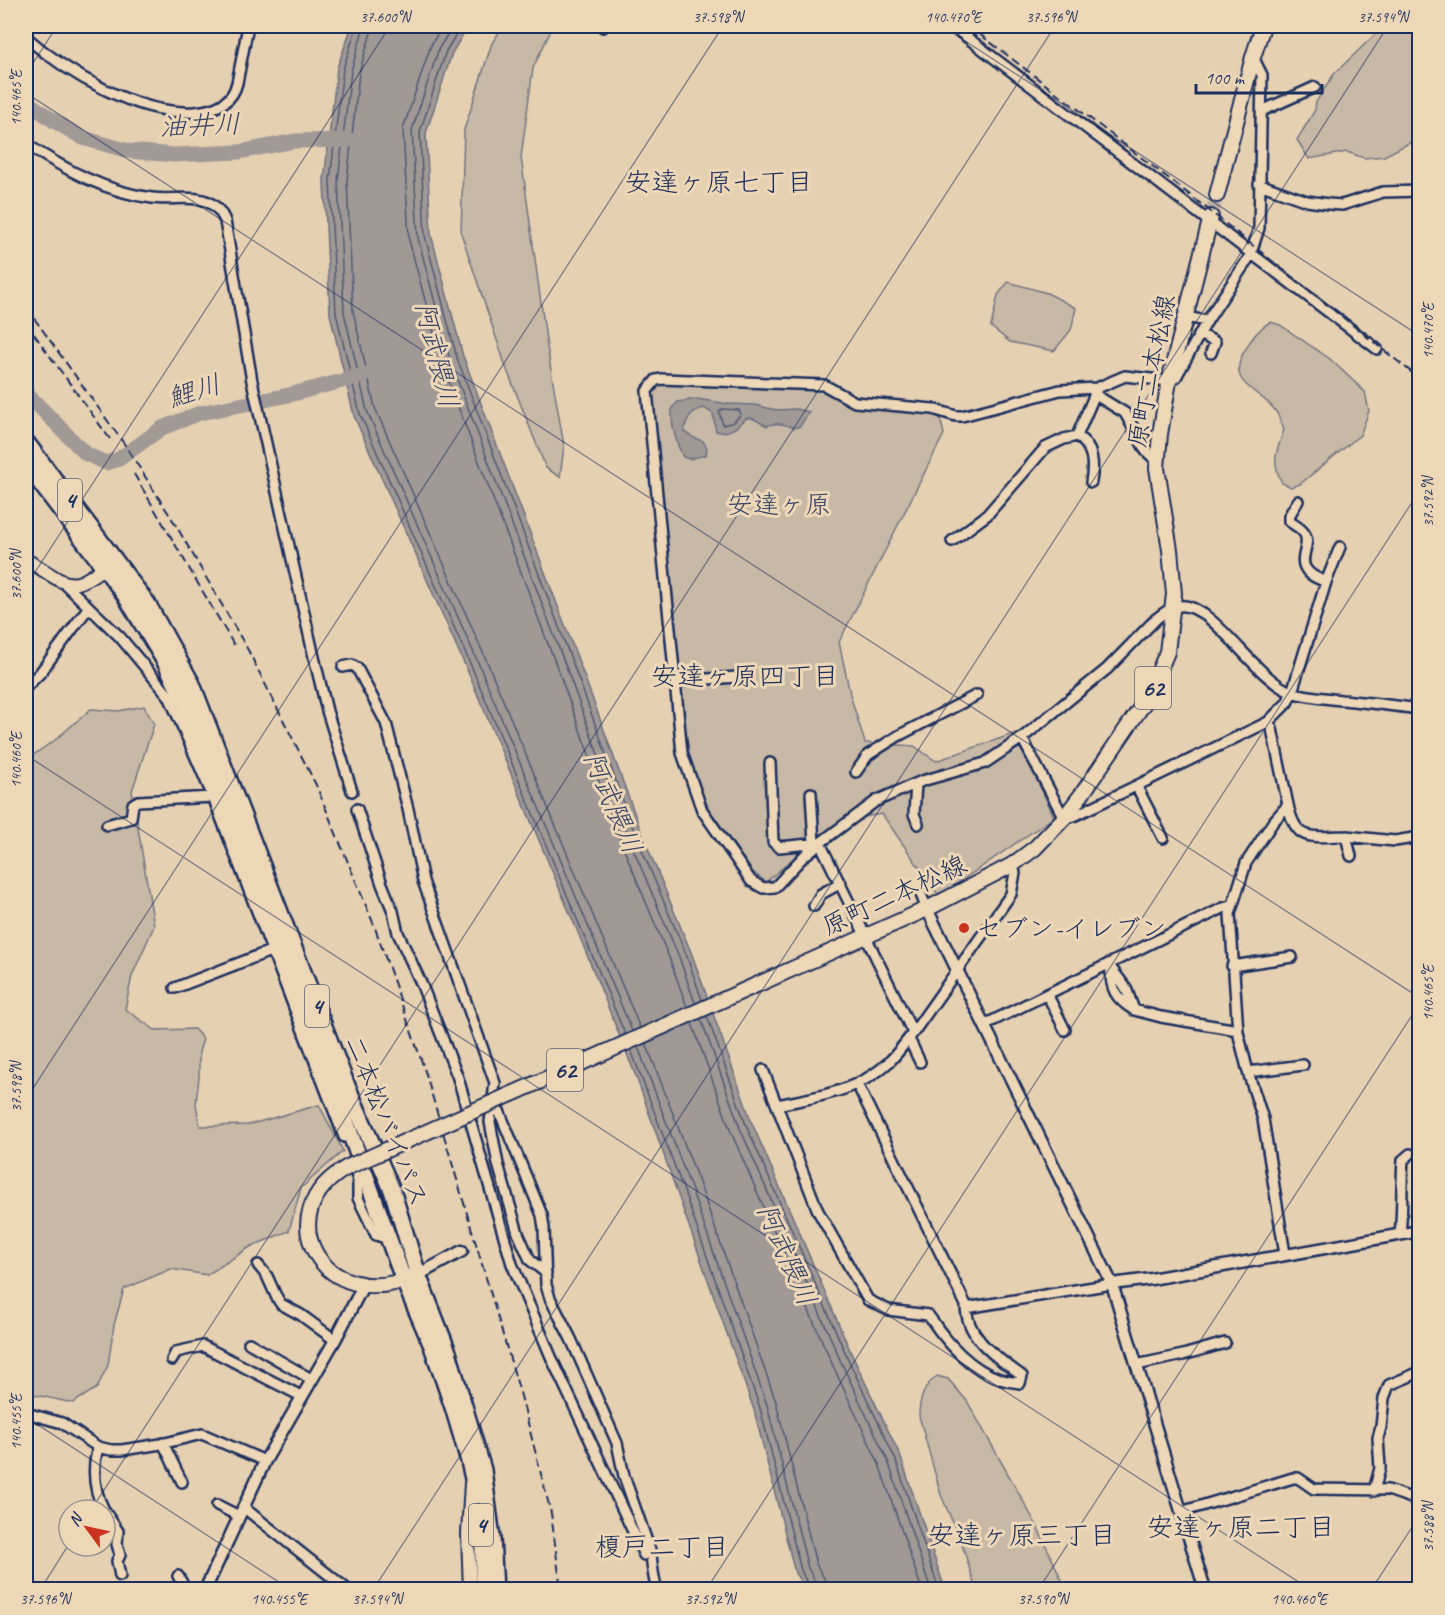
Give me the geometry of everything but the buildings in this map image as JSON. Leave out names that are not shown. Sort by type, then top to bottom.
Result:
[{"type":"highway","name":"4","points":[[26,442],[110,563]]},
{"type":"highway","name":"4","points":[[26,464],[110,563]]},
{"type":"highway","name":"二本松バイパス","points":[[110,563],[185,704],[294,979],[389,1239],[448,1352],[483,1470],[492,1539],[495,1590]]},
{"type":"highway","name":"二本松バイパス","points":[[110,563],[147,603],[192,684],[347,1086],[392,1190],[411,1278],[470,1461],[477,1491],[481,1524],[483,1590]]},
{"type":"main road","points":[[1217,195],[1263,26]]},
{"type":"main road","name":"原町二本松線","points":[[411,1278],[392,1284],[363,1286],[340,1278],[325,1265],[312,1246],[308,1229],[309,1218],[318,1195],[329,1180],[348,1167],[927,909],[1012,865],[1035,848],[1064,818],[1148,697],[1167,652],[1174,594],[1172,563],[1158,487],[1157,461],[1169,381],[1210,219]]},
{"type":"main road","points":[[26,560],[65,584],[74,585],[110,563]]},
{"type":"main road","points":[[470,1461],[468,1534],[470,1590]]},
{"type":"main road","points":[[483,1470],[502,1590]]},
{"type":"street","points":[[26,37],[68,69],[117,95],[156,110],[185,112],[214,109],[229,99],[235,91],[248,26]]},
{"type":"street","points":[[952,26],[1210,219],[1250,253],[1377,349]]},
{"type":"street","points":[[1253,57],[1262,75],[1258,228],[1250,253],[1207,321],[1176,378],[1169,381],[1125,376],[1096,391],[1060,390],[956,416],[933,409],[855,402],[824,385],[656,380],[647,391],[682,753],[700,807],[751,881],[762,888],[775,887],[817,843],[876,801],[916,784],[985,763],[1022,738],[1107,669],[1155,619],[1181,605],[1209,617],[1260,671],[1292,692],[1419,709]]},
{"type":"street","points":[[1262,111],[1315,87]]},
{"type":"street","points":[[26,144],[90,180],[117,190],[153,198],[207,201],[222,213],[252,381],[304,614],[327,711],[352,791]]},
{"type":"street","points":[[1259,184],[1307,201],[1342,205],[1383,192],[1419,191]]},
{"type":"street","points":[[1185,317],[1207,321]]},
{"type":"street","points":[[1200,334],[1215,342],[1211,353]]},
{"type":"street","points":[[1077,436],[1096,391]]},
{"type":"street","points":[[1096,391],[1125,413],[1146,451],[1157,461]]},
{"type":"street","points":[[1077,436],[1086,444],[1094,463],[1091,482]]},
{"type":"street","points":[[952,541],[987,515],[1045,448],[1077,436]]},
{"type":"street","points":[[1298,501],[1289,516],[1289,521],[1304,531],[1307,538],[1304,568],[1326,582]]},
{"type":"street","points":[[1022,738],[1064,818],[1074,816],[1137,787],[1268,722],[1287,703],[1292,692],[1326,582],[1340,547]]},
{"type":"street","points":[[65,584],[120,638],[169,696],[213,797],[351,1154],[358,1181],[358,1198],[376,1235],[389,1239]]},
{"type":"street","points":[[26,687],[40,673],[88,608]]},
{"type":"street","points":[[343,667],[352,665],[357,668],[386,723],[408,809],[423,881],[495,1083],[490,1122],[507,1195],[525,1251],[530,1260],[546,1273]]},
{"type":"street","points":[[676,681],[738,677]]},
{"type":"street","points":[[856,772],[868,755],[888,742],[977,695]]},
{"type":"street","points":[[1268,722],[1272,729],[1291,821],[1301,833],[1307,836],[1346,836],[1395,841],[1407,841],[1419,837]]},
{"type":"street","points":[[770,763],[773,842],[778,847],[817,843]]},
{"type":"street","points":[[916,784],[914,814],[918,824]]},
{"type":"street","points":[[1137,787],[1163,838]]},
{"type":"street","points":[[811,793],[817,843],[841,883],[911,1036],[920,1062]]},
{"type":"street","points":[[107,825],[131,819],[133,804],[138,801],[213,797]]},
{"type":"street","points":[[1285,1254],[1263,1119],[1238,1030],[1232,966],[1231,906],[1246,863],[1272,822],[1288,805]]},
{"type":"street","points":[[357,809],[393,910],[398,933],[421,983],[458,1078],[512,1264],[552,1359],[644,1555]]},
{"type":"street","points":[[1346,836],[1351,856]]},
{"type":"street","points":[[778,1105],[844,1090],[857,1084],[891,1060],[911,1036],[1011,894],[1015,873],[1012,865]]},
{"type":"street","points":[[814,906],[821,894],[841,883]]},
{"type":"street","points":[[917,885],[957,971],[1112,1284],[1205,1590]]},
{"type":"street","points":[[984,1025],[1231,906]]},
{"type":"street","points":[[175,988],[273,950]]},
{"type":"street","points":[[1232,966],[1292,957]]},
{"type":"street","points":[[1109,966],[1126,988],[1134,1010],[1238,1030]]},
{"type":"street","points":[[1047,994],[1065,1030]]},
{"type":"street","points":[[1248,1072],[1304,1065]]},
{"type":"street","points":[[763,1070],[818,1211],[868,1300],[888,1310],[928,1315],[955,1350],[970,1362],[1008,1382],[1020,1383],[1022,1376],[993,1354],[975,1335],[967,1322],[966,1308],[857,1084]]},
{"type":"street","points":[[495,1101],[536,1199],[544,1228],[546,1285],[617,1443],[624,1476],[651,1553],[650,1566],[661,1588]]},
{"type":"street","points":[[1400,1234],[1403,1214],[1401,1181],[1403,1160],[1410,1154]]},
{"type":"street","points":[[966,1308],[1151,1279],[1419,1231]]},
{"type":"street","points":[[411,1278],[462,1251]]},
{"type":"street","points":[[258,1265],[267,1276],[281,1304],[301,1315],[334,1340]]},
{"type":"street","points":[[204,1590],[264,1461],[363,1286]]},
{"type":"street","points":[[249,1343],[312,1379]]},
{"type":"street","points":[[1136,1365],[1225,1343]]},
{"type":"street","points":[[172,1360],[176,1352],[203,1346],[301,1396]]},
{"type":"street","points":[[1374,1491],[1380,1468],[1378,1438],[1389,1385],[1419,1372]]},
{"type":"street","points":[[26,1413],[62,1423],[98,1447],[122,1450],[202,1434],[264,1461]]},
{"type":"street","points":[[163,1443],[182,1482]]},
{"type":"street","points":[[98,1447],[94,1459],[94,1482],[98,1498]]},
{"type":"street","points":[[1181,1512],[1293,1478],[1298,1478],[1314,1489],[1388,1490],[1419,1499]]},
{"type":"street","points":[[217,1505],[241,1511],[348,1590]]},
{"type":"street","points":[[117,1544],[120,1555],[117,1561],[120,1576]]},
{"type":"street","points":[[178,1576],[186,1590]]},
{"type":"green space","points":[[503,26],[553,26],[533,68],[521,157],[547,347],[564,446],[560,477],[546,468],[507,370],[461,233],[464,130],[492,43]]},
{"type":"green space","points":[[1384,26],[1419,26],[1419,138],[1384,156],[1364,158],[1347,152],[1309,159],[1297,140],[1315,110],[1316,102],[1334,74]]},
{"type":"green space","points":[[1008,282],[1047,293],[1076,308],[1071,330],[1054,351],[1010,342],[991,327],[998,295]]},
{"type":"green space","points":[[1270,322],[1280,325],[1330,359],[1365,392],[1369,411],[1360,435],[1300,484],[1291,487],[1282,483],[1277,468],[1277,451],[1284,430],[1279,416],[1246,384],[1239,371],[1240,361],[1250,342],[1258,331]]},
{"type":"green space","name":"安達ヶ原","points":[[660,382],[821,388],[850,403],[939,414],[944,434],[839,642],[851,698],[865,743],[914,746],[936,761],[1016,733],[1054,817],[939,896],[882,814],[845,820],[817,838],[766,882],[752,871],[704,802],[690,758],[681,703],[650,394]]},
{"type":"green space","points":[[144,706],[154,724],[132,791],[154,926],[132,976],[125,1009],[155,1030],[194,1029],[203,1039],[199,1052],[196,1104],[200,1126],[248,1125],[319,1105],[343,1151],[301,1188],[289,1231],[250,1247],[207,1275],[171,1269],[124,1289],[114,1325],[108,1365],[97,1388],[73,1403],[26,1393],[26,760],[55,740],[91,709],[118,711]]},
{"type":"green space","points":[[937,1376],[948,1379],[967,1401],[1036,1524],[1066,1589],[976,1589],[961,1541],[941,1495],[919,1416],[923,1394]]},
{"type":"water","name":"阿武隈川","points":[[352,26],[468,26],[452,53],[426,133],[431,234],[463,356],[642,834],[691,952],[752,1123],[853,1357],[900,1455],[945,1589],[805,1589],[795,1573],[754,1410],[637,1079],[468,672],[354,416],[330,314],[324,180],[337,68]]},
{"type":"water","points":[[697,399],[755,405],[776,410],[796,409],[809,412],[800,426],[794,428],[780,424],[767,426],[752,418],[747,418],[733,429],[721,432],[716,431],[713,414],[704,408],[700,409],[690,416],[684,431],[703,441],[707,448],[706,455],[689,459],[683,457],[676,439],[672,408],[678,402]]},
{"type":"waterway","name":"油井川","points":[[26,101],[83,138],[129,151],[174,155],[239,152],[295,141],[349,140]]},
{"type":"waterway","name":"鯉川","points":[[26,393],[86,454],[106,463],[119,459],[162,428],[200,413],[289,395],[365,375]]},
{"type":"tunnel","points":[[1211,217],[1217,195]]},
{"type":"railway","points":[[969,26],[1176,184],[1420,379]]},
{"type":"railway","points":[[26,307],[125,445],[174,522],[248,650],[316,785],[374,925],[424,1068],[521,1396],[551,1513],[561,1590]]},
{"type":"railway","points":[[26,323],[110,439]]},
{"type":"railway","points":[[134,474],[234,645]]},
{"type":"place","name":"セブン-イレブン","points":[[964,928]]},
{"type":"district","name":"安達ヶ原七丁目","points":[[719,182]]},
{"type":"district","name":"安達ヶ原四丁目","points":[[745,676]]},
{"type":"district","name":"安達ヶ原二丁目","points":[[1241,1527]]},
{"type":"district","name":"安達ヶ原三丁目","points":[[1022,1535]]},
{"type":"district","name":"榎戸二丁目","points":[[662,1547]]}]
